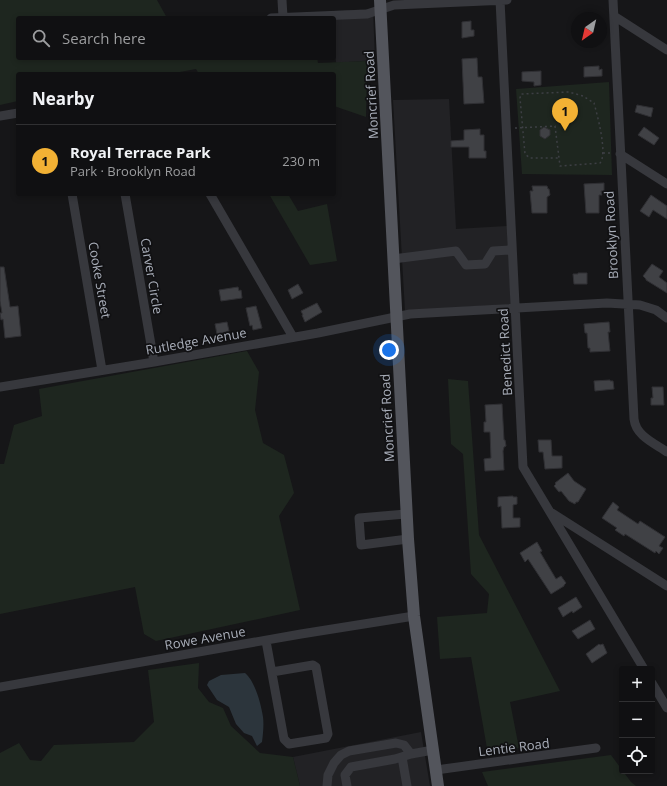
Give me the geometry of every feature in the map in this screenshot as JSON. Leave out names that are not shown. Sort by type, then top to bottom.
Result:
[{"type":"main road","name":"Moncrief Road","points":[[381,5],[406,514],[414,616],[438,786]]},
{"type":"street","points":[[282,0],[283,16]]},
{"type":"street","name":"Benedict Road","points":[[500,0],[516,308],[522,461],[526,473],[642,666]]},
{"type":"street","points":[[311,16],[367,14],[381,5],[507,0]]},
{"type":"street","name":"Brooklyn Road","points":[[613,0],[617,153],[628,303],[634,425],[642,436],[667,452]]},
{"type":"street","points":[[614,16],[667,50]]},
{"type":"street","points":[[0,116],[16,113]]},
{"type":"street","points":[[617,153],[667,184]]},
{"type":"street","name":"Cooke Street","points":[[72,196],[102,370]]},
{"type":"street","name":"Carver Circle","points":[[125,196],[154,362]]},
{"type":"street","points":[[211,196],[293,337]]},
{"type":"street","points":[[393,259],[456,251],[466,265],[485,264],[493,251],[512,250]]},
{"type":"street","name":"Rutledge Avenue","points":[[0,387],[154,362],[396,318],[410,314],[628,303],[648,307],[667,318]]},
{"type":"street","points":[[549,511],[667,586]]},
{"type":"street","points":[[406,514],[359,518],[362,545],[408,539]]},
{"type":"street","name":"Rowe Avenue","points":[[0,687],[414,616]]},
{"type":"street","points":[[266,641],[284,739],[289,744],[326,738],[328,734],[316,667],[313,665],[272,672]]},
{"type":"street","points":[[655,688],[667,708]]},
{"type":"street","points":[[327,786],[328,775],[334,763],[341,755],[349,751],[396,743],[404,745],[406,755],[407,786]]},
{"type":"street","name":"Lentie Road","points":[[436,770],[596,748]]},
{"type":"street","points":[[347,786],[345,775],[351,767],[433,750]]},
{"type":"path","points":[[514,128],[523,128],[556,126],[560,166],[600,163],[603,153],[594,103],[583,96],[569,92],[521,94],[520,98],[523,128],[525,154],[530,158],[559,158]]},
{"type":"path","points":[[603,153],[617,153]]},
{"type":"shaded area","points":[[0,0],[157,0],[166,16],[16,16],[16,60],[317,60],[318,63],[367,61],[366,117],[336,107],[336,72],[198,72],[196,69],[180,72],[16,72],[16,101],[0,105]]},
{"type":"shaded area","points":[[373,9],[375,60],[336,63],[336,16],[333,16],[333,11]]},
{"type":"shaded area","points":[[609,82],[612,175],[522,174],[516,89]]},
{"type":"shaded area","points":[[449,99],[456,229],[507,226],[511,304],[405,311],[393,100]]},
{"type":"shaded area","points":[[270,196],[289,196],[298,211],[327,204],[337,261],[310,265]]},
{"type":"shaded area","points":[[247,351],[259,372],[255,410],[263,443],[284,455],[294,493],[279,516],[300,610],[156,641],[144,634],[135,587],[0,614],[0,464],[4,464],[14,425],[42,416],[39,389]]},
{"type":"shaded area","points":[[448,379],[468,381],[479,535],[560,691],[510,702],[519,748],[488,754],[471,657],[440,659],[437,617],[487,613],[489,594],[471,574],[463,454],[451,444]]},
{"type":"shaded area","points":[[199,663],[198,688],[209,702],[223,708],[231,726],[260,753],[293,757],[300,786],[0,786],[0,753],[19,743],[30,760],[41,761],[54,745],[134,742],[154,722],[148,670]]},
{"type":"shaded area","points":[[245,673],[255,687],[263,717],[262,742],[257,746],[252,736],[244,733],[236,724],[229,707],[217,700],[207,685],[209,681],[221,675]]},
{"type":"shaded area","points":[[421,732],[430,786],[300,786],[293,757]]},
{"type":"shaded area","points":[[611,755],[619,766],[619,774],[625,774],[636,786],[488,786],[482,772]]},
{"type":"building","points":[[471,21],[471,30],[474,30],[474,36],[462,38],[462,22]]},
{"type":"building","points":[[477,58],[478,77],[482,77],[484,103],[464,104],[462,59]]},
{"type":"building","points":[[599,66],[599,70],[602,69],[602,76],[584,77],[584,67]]},
{"type":"building","points":[[541,71],[541,85],[534,86],[534,82],[522,81],[522,72]]},
{"type":"building","points":[[637,105],[653,108],[651,117],[635,112]]},
{"type":"building","points":[[544,127],[550,130],[550,135],[545,139],[540,136],[540,130]]},
{"type":"building","points":[[644,127],[659,138],[654,145],[638,135]]},
{"type":"building","points":[[480,129],[480,135],[484,135],[484,151],[486,151],[486,158],[469,158],[469,147],[451,147],[451,141],[464,140],[464,130]]},
{"type":"building","points":[[604,183],[604,191],[601,191],[602,195],[599,195],[599,213],[586,213],[584,184]]},
{"type":"building","points":[[532,186],[547,186],[549,189],[550,195],[547,197],[547,213],[532,213],[530,191],[533,191]]},
{"type":"building","points":[[651,195],[667,206],[667,219],[653,210],[649,217],[640,211]]},
{"type":"building","points":[[652,264],[663,271],[659,277],[667,283],[667,293],[646,280],[643,276]]},
{"type":"building","points":[[0,267],[4,267],[10,307],[18,306],[21,336],[5,338],[3,319],[1,320],[0,313],[2,313],[0,301]]},
{"type":"building","points":[[587,273],[587,284],[574,284],[573,274]]},
{"type":"building","points":[[298,284],[303,293],[292,299],[288,290]]},
{"type":"building","points":[[238,287],[239,291],[241,290],[242,298],[221,301],[219,290]]},
{"type":"building","points":[[317,303],[322,312],[305,322],[301,311]]},
{"type":"building","points":[[256,306],[262,328],[253,330],[252,325],[250,326],[246,308]]},
{"type":"building","points":[[227,322],[229,331],[217,334],[215,324]]},
{"type":"building","points":[[609,322],[610,332],[608,332],[610,351],[590,352],[584,324]]},
{"type":"building","points":[[594,381],[613,381],[614,389],[595,391]]},
{"type":"building","points":[[652,387],[663,387],[664,405],[651,405],[651,398],[653,398]]},
{"type":"building","points":[[502,404],[504,440],[506,446],[504,447],[503,451],[504,470],[485,471],[484,459],[491,458],[490,432],[484,432],[484,422],[486,422],[485,405]]},
{"type":"building","points":[[538,440],[551,440],[552,456],[562,456],[562,468],[545,469],[543,452],[539,452]]},
{"type":"building","points":[[568,473],[574,481],[586,489],[578,502],[575,504],[569,501],[561,491],[559,492],[554,486],[556,484],[555,483]]},
{"type":"building","points":[[498,497],[517,497],[517,504],[513,505],[513,518],[520,518],[520,527],[502,528],[501,506],[498,507]]},
{"type":"building","points":[[613,502],[619,507],[617,510],[638,524],[640,521],[665,537],[659,546],[663,548],[659,554],[625,534],[624,536],[615,530],[617,528],[602,518]]},
{"type":"building","points":[[537,542],[542,551],[540,552],[556,579],[561,576],[566,583],[564,586],[551,594],[528,559],[525,562],[520,553]]},
{"type":"building","points":[[576,597],[582,607],[563,617],[558,608]]},
{"type":"building","points":[[590,620],[595,629],[578,639],[572,631]]},
{"type":"building","points":[[599,644],[603,644],[607,653],[592,663],[586,654]]},
{"type":"place","name":"Royal Terrace Park","points":[[565,131]]}]
